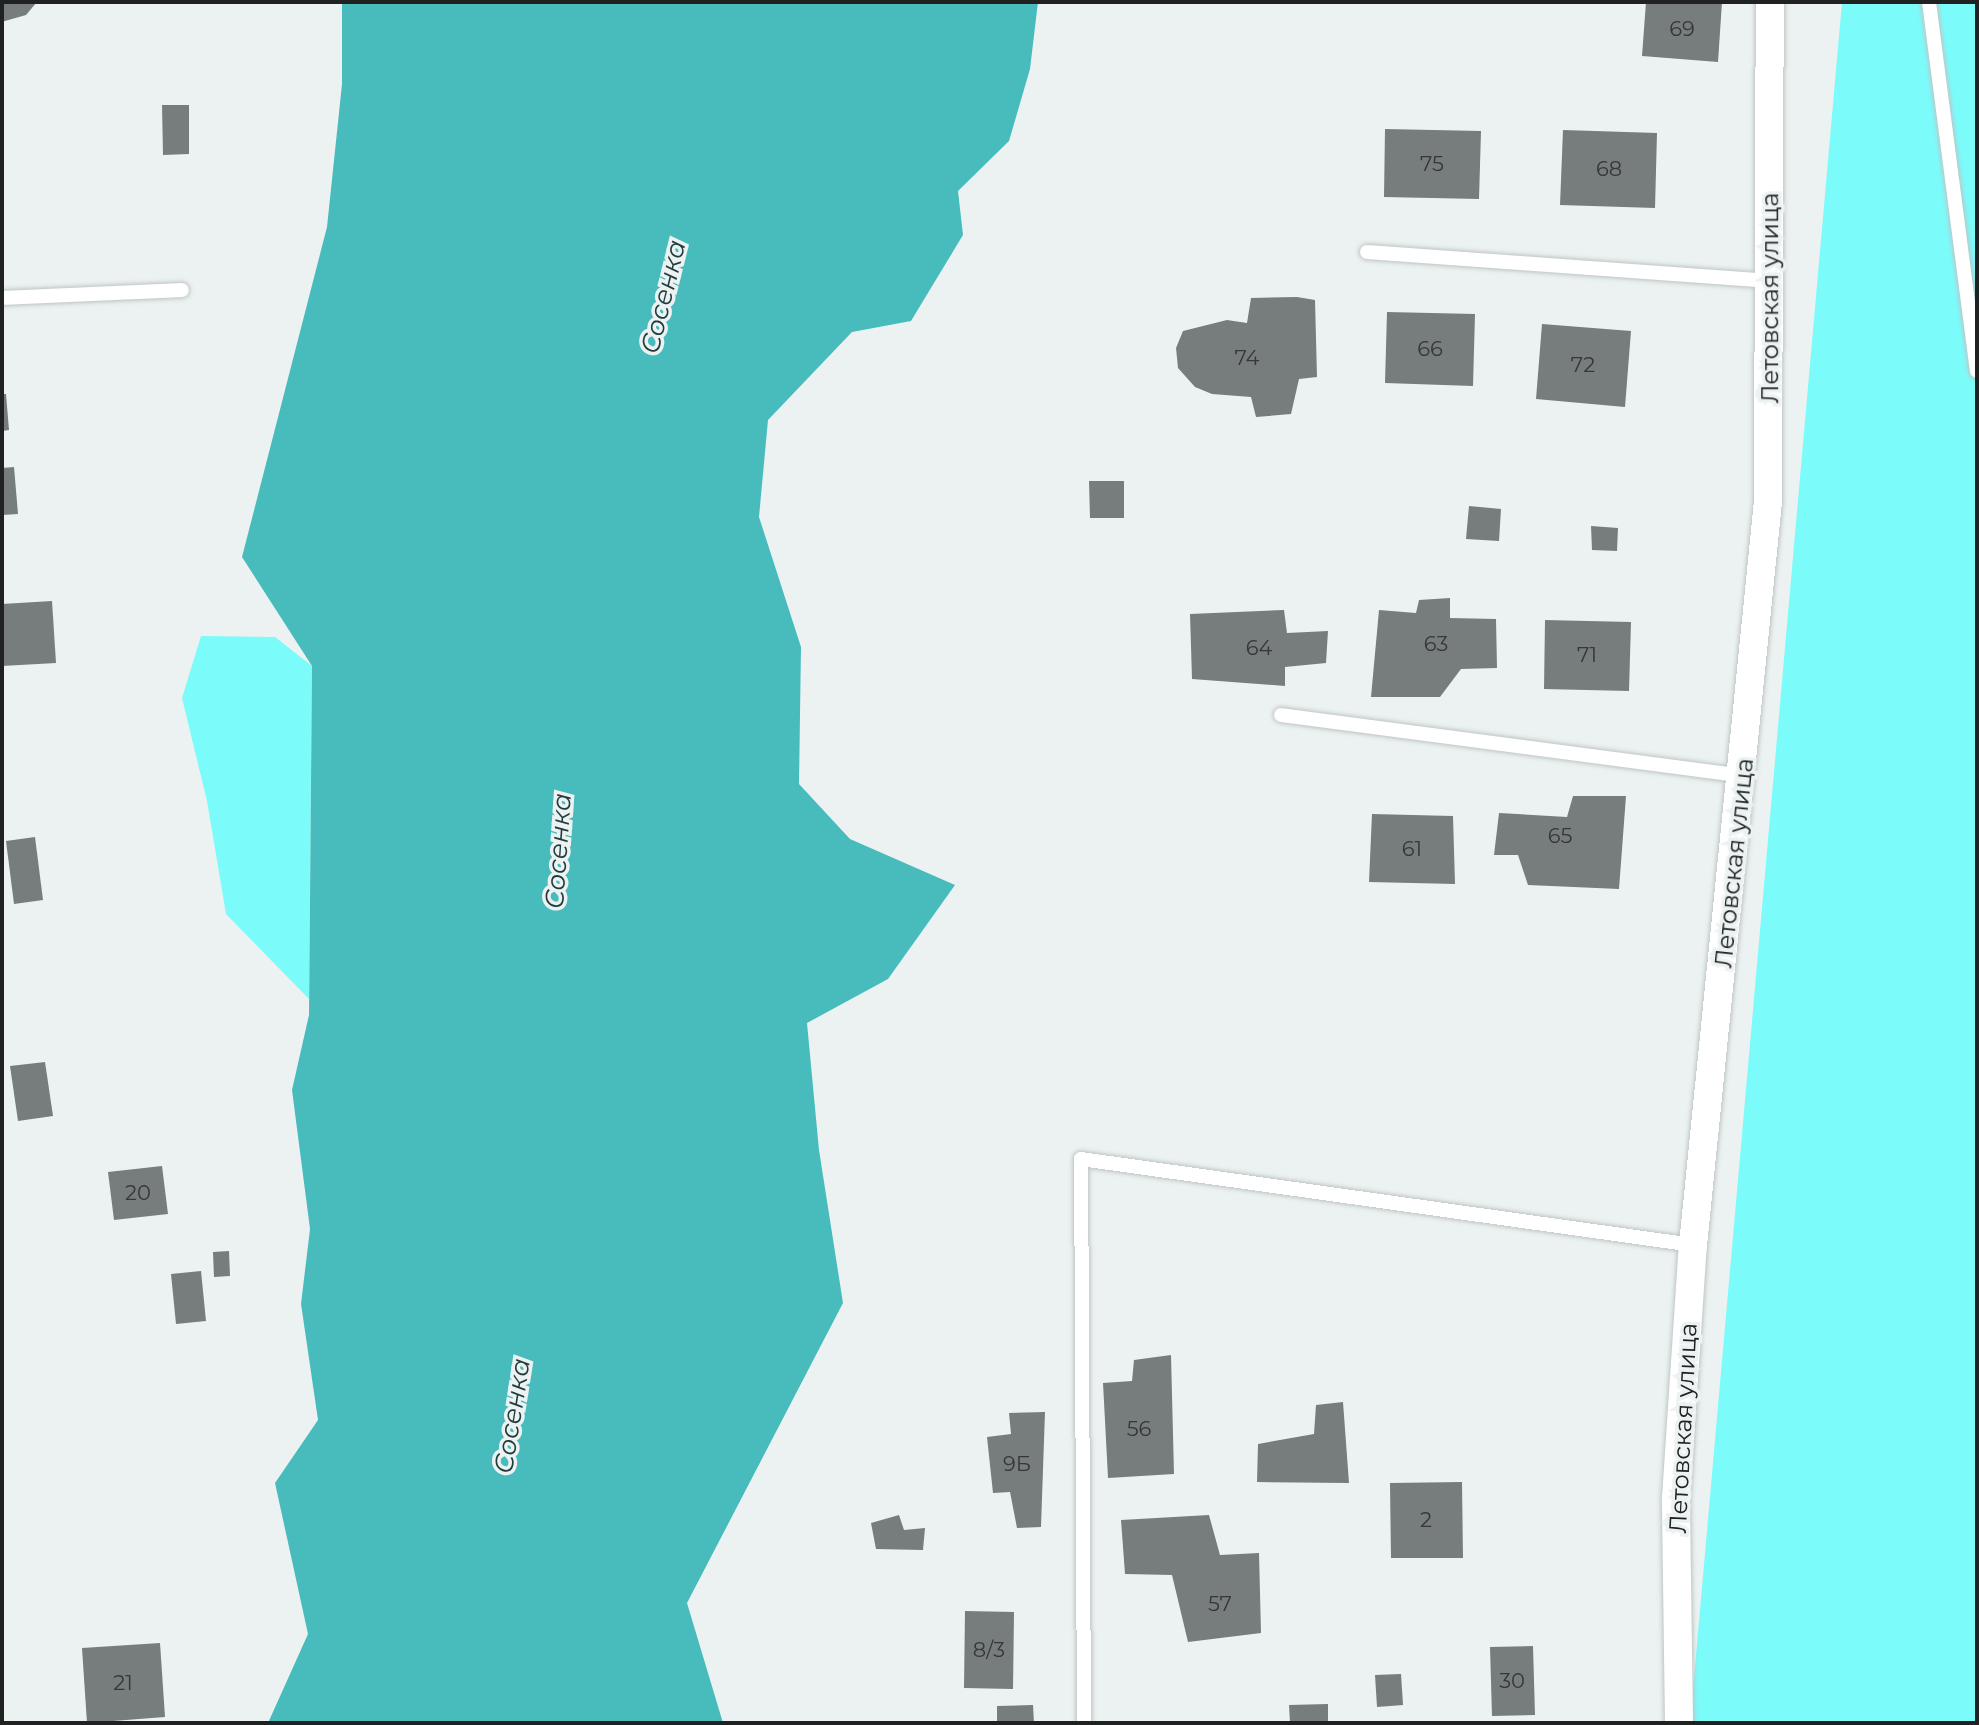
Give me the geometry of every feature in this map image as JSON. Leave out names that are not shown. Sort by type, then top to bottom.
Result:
[{"type":"street","name":"Летовская улица","points":[[1679,1723],[1676,1498],[1693,1245],[1744,776],[1768,501],[1771,281],[1770,2]]},
{"type":"lane","points":[[1929,2],[1977,372]]},
{"type":"lane","points":[[1367,252],[1771,281]]},
{"type":"lane","points":[[2,298],[182,289]]},
{"type":"lane","points":[[1281,715],[1744,776]]},
{"type":"lane","points":[[1084,1723],[1081,1159],[1693,1245]]},
{"type":"shaded area","points":[[1842,2],[1977,2],[1977,1723],[1690,1723]]},
{"type":"shaded area","points":[[201,636],[275,637],[312,666],[309,999],[226,914],[207,801],[182,698]]},
{"type":"water","name":"Сосенка","points":[[342,2],[1038,2],[1030,69],[1009,141],[958,191],[963,235],[911,321],[852,332],[768,420],[759,517],[801,647],[799,784],[850,839],[955,885],[888,979],[807,1023],[819,1150],[843,1303],[687,1603],[723,1723],[268,1723],[308,1634],[275,1483],[318,1420],[301,1304],[310,1229],[292,1090],[309,1015],[312,666],[242,557],[327,227],[342,84]]},
{"type":"building","points":[[2,2],[37,2],[26,15],[2,21]]},
{"type":"building","points":[[1646,2],[1722,2],[1718,62],[1642,56]]},
{"type":"building","points":[[162,105],[189,105],[189,154],[163,155]]},
{"type":"building","points":[[1385,129],[1481,131],[1479,199],[1384,197]]},
{"type":"building","points":[[1563,130],[1657,133],[1655,208],[1560,205]]},
{"type":"building","points":[[1297,297],[1315,300],[1317,377],[1299,379],[1291,414],[1256,417],[1251,397],[1212,394],[1195,387],[1178,368],[1176,348],[1183,331],[1227,320],[1247,323],[1251,298]]},
{"type":"building","points":[[1387,312],[1475,314],[1473,386],[1385,383]]},
{"type":"building","points":[[1542,324],[1631,331],[1625,407],[1536,399]]},
{"type":"building","points":[[2,394],[6,394],[9,430],[2,431]]},
{"type":"building","points":[[14,467],[18,514],[2,515],[2,468]]},
{"type":"building","points":[[1089,481],[1124,481],[1124,518],[1090,518]]},
{"type":"building","points":[[1469,506],[1501,509],[1499,541],[1466,539]]},
{"type":"building","points":[[1591,526],[1618,528],[1617,551],[1592,550]]},
{"type":"building","points":[[1450,598],[1450,618],[1496,619],[1497,668],[1461,669],[1440,697],[1371,697],[1379,610],[1416,613],[1419,600]]},
{"type":"building","points":[[52,601],[56,663],[2,666],[2,604]]},
{"type":"building","points":[[1284,610],[1287,633],[1328,631],[1326,663],[1285,667],[1285,686],[1192,679],[1190,614]]},
{"type":"building","points":[[1545,620],[1631,622],[1629,691],[1544,689]]},
{"type":"building","points":[[1573,796],[1626,796],[1619,889],[1528,885],[1518,855],[1494,855],[1499,813],[1567,817]]},
{"type":"building","points":[[1372,814],[1453,816],[1455,884],[1369,882]]},
{"type":"building","points":[[35,837],[43,900],[14,904],[6,841]]},
{"type":"building","points":[[45,1062],[53,1116],[18,1121],[10,1066]]},
{"type":"building","points":[[162,1166],[168,1214],[114,1220],[108,1172]]},
{"type":"building","points":[[229,1251],[230,1276],[214,1277],[213,1252]]},
{"type":"building","points":[[201,1271],[206,1321],[176,1324],[171,1274]]},
{"type":"building","points":[[1171,1355],[1174,1474],[1108,1478],[1103,1383],[1132,1381],[1134,1360]]},
{"type":"building","points":[[1343,1402],[1349,1483],[1257,1482],[1258,1444],[1314,1434],[1316,1405]]},
{"type":"building","points":[[1045,1412],[1041,1527],[1017,1528],[1010,1492],[993,1493],[987,1437],[1011,1434],[1009,1413]]},
{"type":"building","points":[[1462,1482],[1463,1558],[1391,1558],[1390,1483]]},
{"type":"building","points":[[899,1515],[904,1530],[925,1528],[923,1550],[876,1549],[871,1523]]},
{"type":"building","points":[[1209,1515],[1220,1555],[1259,1553],[1261,1633],[1188,1642],[1172,1575],[1125,1574],[1121,1520]]},
{"type":"building","points":[[965,1611],[1014,1612],[1013,1689],[964,1688]]},
{"type":"building","points":[[160,1643],[165,1717],[87,1723],[82,1648]]},
{"type":"building","points":[[1533,1646],[1535,1715],[1492,1716],[1490,1647]]},
{"type":"building","points":[[1401,1674],[1403,1705],[1377,1707],[1375,1675]]},
{"type":"building","points":[[1328,1704],[1328,1723],[1290,1723],[1289,1705]]},
{"type":"building","points":[[1033,1705],[1034,1723],[997,1723],[997,1706]]}]
